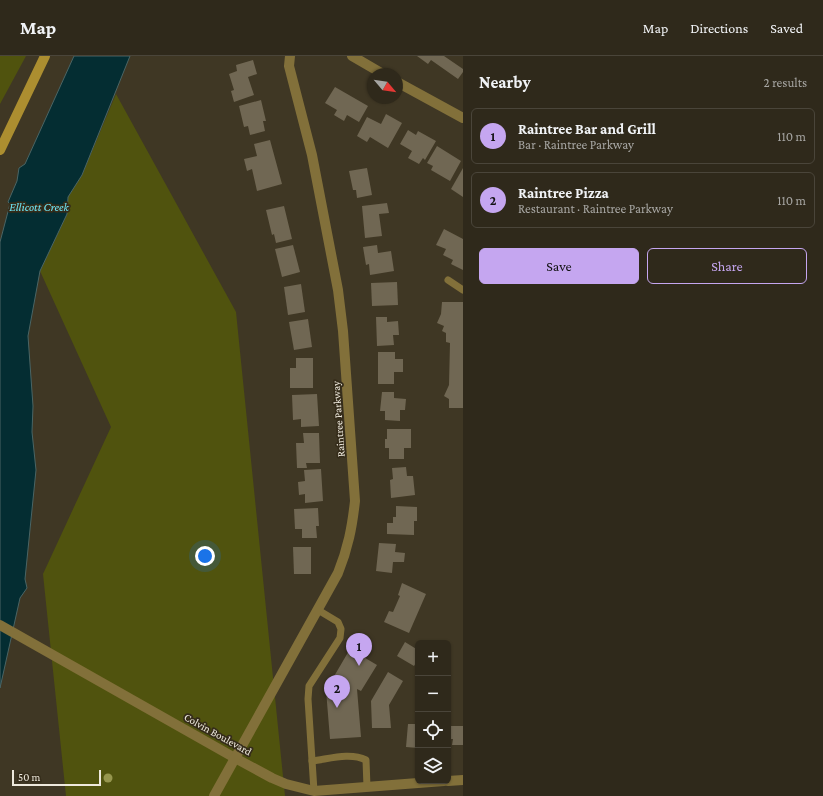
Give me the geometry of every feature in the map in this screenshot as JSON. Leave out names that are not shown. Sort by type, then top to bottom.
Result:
[{"type":"street","points":[[0,150],[45,56]]},
{"type":"street","name":"Raintree Parkway","points":[[214,796],[338,574],[348,548],[355,500],[344,331],[338,290],[312,155],[289,66],[290,56]]},
{"type":"street","points":[[352,56],[373,68]]},
{"type":"street","points":[[403,85],[463,118]]},
{"type":"street","name":"Colvin Boulevard","points":[[0,625],[235,758],[286,784],[314,791],[415,783]]},
{"type":"street","points":[[451,781],[463,780]]},
{"type":"lane","points":[[448,280],[463,290]]},
{"type":"lane","points":[[314,791],[308,699],[309,686],[340,638],[341,629],[338,622],[318,610]]},
{"type":"lane","points":[[312,761],[351,756],[360,757],[366,760],[367,787]]},
{"type":"shaded area","points":[[0,56],[26,56],[0,104]]},
{"type":"shaded area","points":[[116,94],[236,312],[285,796],[66,796],[43,574],[111,427],[40,271],[67,214],[68,197],[82,175]]},
{"type":"water","name":"Ellicott Creek","points":[[74,56],[130,56],[82,175],[68,197],[67,214],[40,271],[28,336],[33,406],[32,432],[36,470],[25,579],[27,588],[20,598],[0,688],[0,242],[10,204],[8,202],[17,181],[19,168],[25,164]]},
{"type":"building","points":[[417,56],[444,56],[463,69],[463,72],[458,79],[431,60],[428,64]]},
{"type":"building","points":[[253,60],[257,74],[248,77],[254,95],[234,102],[231,91],[234,90],[229,74],[237,71],[236,65]]},
{"type":"building","points":[[335,87],[368,106],[359,122],[347,115],[344,121],[334,115],[337,110],[325,103]]},
{"type":"building","points":[[261,100],[266,121],[263,121],[265,131],[250,135],[248,126],[244,127],[239,106]]},
{"type":"building","points":[[386,114],[402,123],[388,148],[370,137],[367,142],[357,136],[367,117],[381,124]]},
{"type":"building","points":[[408,130],[416,135],[418,131],[436,141],[425,160],[423,158],[419,164],[408,158],[412,151],[400,144]]},
{"type":"building","points":[[270,140],[282,184],[257,191],[252,169],[247,171],[244,159],[257,156],[254,144]]},
{"type":"building","points":[[437,146],[461,161],[450,181],[431,170],[433,166],[427,163]]},
{"type":"building","points":[[367,168],[372,195],[357,198],[356,190],[353,190],[349,171]]},
{"type":"building","points":[[463,168],[463,197],[451,189]]},
{"type":"building","points":[[387,203],[389,213],[379,214],[382,236],[365,238],[362,206]]},
{"type":"building","points":[[284,206],[292,239],[276,243],[274,234],[272,235],[266,210]]},
{"type":"building","points":[[444,229],[463,239],[463,270],[451,264],[453,260],[443,255],[446,249],[436,245]]},
{"type":"building","points":[[293,245],[300,272],[282,277],[275,249]]},
{"type":"building","points":[[377,245],[378,253],[391,251],[394,271],[370,275],[369,264],[366,265],[363,247]]},
{"type":"building","points":[[397,282],[398,305],[372,306],[371,283]]},
{"type":"building","points":[[301,284],[305,312],[288,315],[284,287]]},
{"type":"building","points":[[442,302],[463,302],[463,408],[449,408],[449,399],[444,396],[449,385],[450,343],[446,342],[446,333],[442,331],[444,326],[437,323],[441,314]]},
{"type":"building","points":[[376,317],[387,317],[387,322],[398,321],[399,335],[393,335],[394,345],[377,346]]},
{"type":"building","points":[[308,319],[312,347],[294,350],[289,322]]},
{"type":"building","points":[[378,352],[395,352],[395,359],[403,359],[403,372],[394,372],[394,384],[378,384]]},
{"type":"building","points":[[296,358],[313,358],[313,388],[290,388],[290,368],[296,368]]},
{"type":"building","points":[[382,392],[394,392],[394,398],[406,399],[405,410],[400,410],[400,421],[385,420],[385,411],[380,411]]},
{"type":"building","points":[[317,394],[319,426],[301,427],[301,419],[293,420],[292,395]]},
{"type":"building","points":[[387,429],[411,429],[411,448],[404,448],[404,459],[389,459],[389,448],[385,448]]},
{"type":"building","points":[[303,433],[319,433],[320,463],[306,463],[307,468],[297,468],[296,443],[304,443]]},
{"type":"building","points":[[406,467],[407,476],[413,476],[415,495],[391,498],[390,480],[393,479],[392,468]]},
{"type":"building","points":[[321,469],[323,501],[305,503],[305,494],[299,495],[298,482],[305,481],[304,470]]},
{"type":"building","points":[[396,506],[417,507],[417,521],[414,521],[414,535],[387,534],[387,523],[393,523],[393,517],[396,517]]},
{"type":"building","points":[[318,508],[319,526],[316,526],[317,538],[302,538],[302,529],[295,529],[294,509]]},
{"type":"building","points":[[379,543],[396,544],[395,552],[405,553],[404,562],[393,562],[392,573],[376,571]]},
{"type":"building","points":[[293,547],[311,547],[311,574],[294,574]]},
{"type":"building","points":[[402,583],[426,594],[409,633],[384,622],[389,611],[393,612],[400,596],[398,595]]},
{"type":"building","points":[[405,642],[415,648],[415,664],[414,666],[397,656]]},
{"type":"building","points":[[350,649],[377,665],[361,691],[357,689],[361,737],[330,739],[326,690]]},
{"type":"building","points":[[388,672],[403,681],[389,705],[391,728],[372,728],[371,701]]},
{"type":"building","points":[[408,724],[415,724],[415,748],[406,747]]},
{"type":"building","points":[[451,726],[463,726],[463,745],[452,745],[453,739],[451,739]]},
{"type":"place","name":"Raintree Bar and Grill","points":[[359,666]]},
{"type":"place","name":"Raintree Pizza","points":[[337,708]]}]
